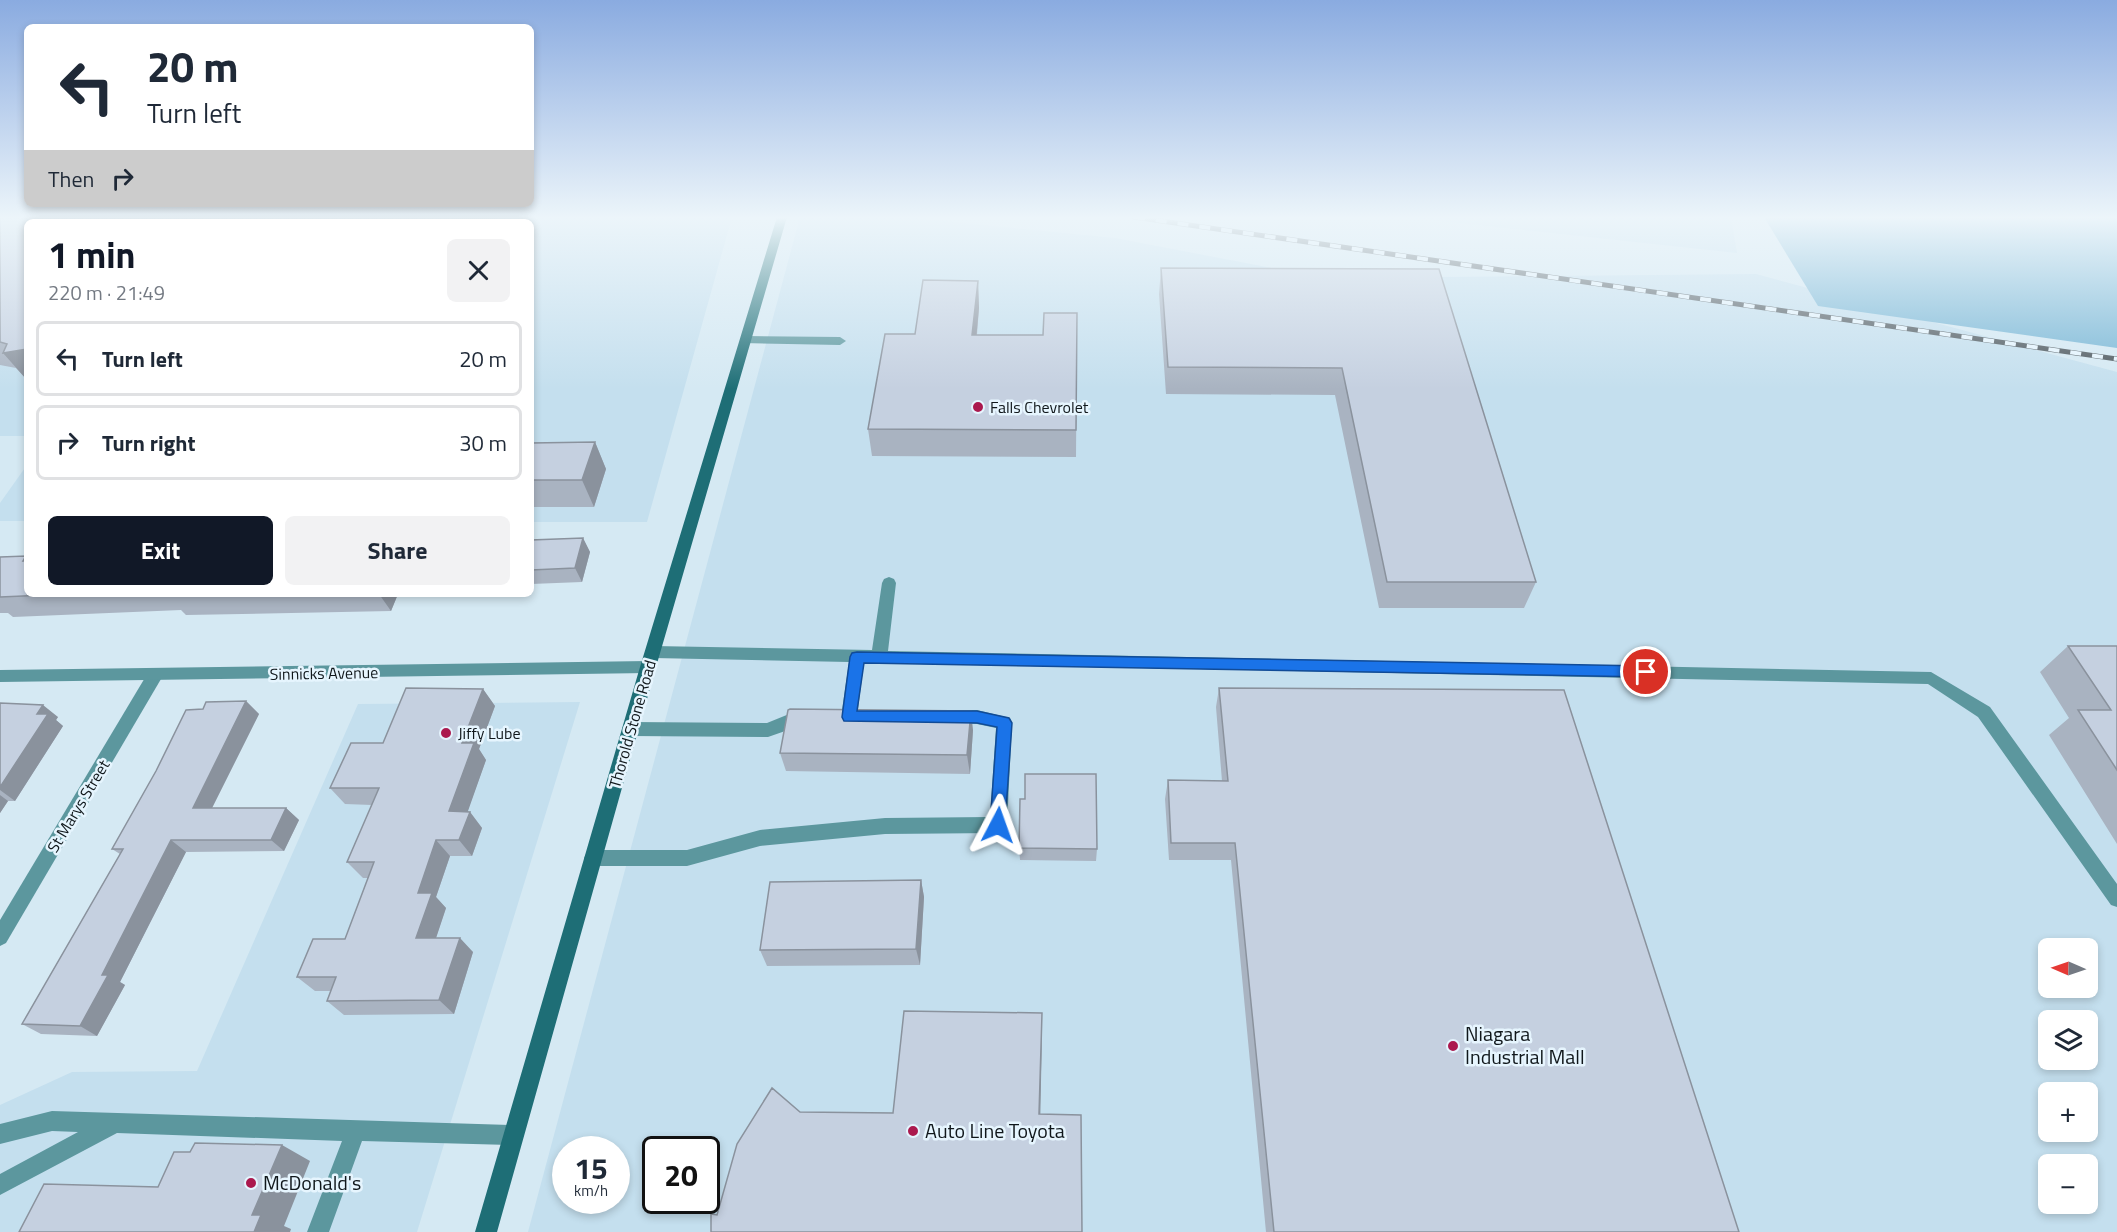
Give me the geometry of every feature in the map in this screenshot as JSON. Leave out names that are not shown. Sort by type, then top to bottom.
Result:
[{"type":"main road","name":"Thorold Stone Road","points":[[486,1232],[630,729],[765,274]]},
{"type":"street","points":[[746,340],[840,341]]},
{"type":"street","points":[[879,658],[889,583]]},
{"type":"street","points":[[630,729],[768,730],[799,717],[855,717],[857,657]]},
{"type":"street","name":"Sinnicks Avenue","points":[[0,676],[155,675],[651,659],[857,657],[1123,660],[1931,678],[1984,712],[2117,899]]},
{"type":"street","name":"St Marys Street","points":[[0,937],[155,675]]},
{"type":"street","points":[[593,858],[687,858],[760,838],[885,826],[998,825],[1004,723],[977,717],[930,717]]},
{"type":"street","points":[[0,1134],[52,1121],[514,1135]]},
{"type":"street","points":[[0,1185],[117,1122]]},
{"type":"street","points":[[318,1232],[356,1131]]},
{"type":"shaded area","points":[[0,274],[24,274],[24,436],[0,436]]},
{"type":"shaded area","points":[[534,274],[716,274],[647,522],[534,522]]},
{"type":"shaded area","name":"Niagara Industrial Mall","points":[[785,274],[1306,274],[1324,278],[1758,274],[2117,372],[2117,1232],[528,1232],[552,1142],[552,1214],[630,1214],[630,1136],[554,1136]]},
{"type":"shaded area","points":[[1799,274],[2117,274],[2117,348],[1818,306]]},
{"type":"shaded area","points":[[24,469],[24,521],[0,521],[0,503]]},
{"type":"shaded area","points":[[580,702],[417,1232],[0,1232],[0,1105],[72,1072],[197,1071],[358,704]]},
{"type":"building","points":[[0,274],[24,274],[24,350],[3,353],[7,344],[0,342]]},
{"type":"building","points":[[1161,274],[1441,274],[1536,582],[1387,582],[1342,368],[1168,367]]},
{"type":"building","name":"Falls Chevrolet","points":[[923,280],[978,281],[972,335],[1043,335],[1044,313],[1077,313],[1076,430],[868,429],[885,334],[915,334]]},
{"type":"building","points":[[595,442],[582,480],[534,480],[534,443]]},
{"type":"building","points":[[583,538],[575,568],[534,570],[534,540]]},
{"type":"building","points":[[24,556],[24,596],[0,597],[0,557]]},
{"type":"building","points":[[2068,646],[2117,646],[2117,770],[2078,710],[2111,710]]},
{"type":"building","points":[[406,688],[483,689],[462,743],[474,743],[449,811],[470,812],[459,840],[436,840],[418,893],[432,893],[416,938],[460,938],[439,1000],[327,1001],[336,977],[297,977],[313,939],[345,939],[374,862],[347,862],[379,788],[330,788],[351,743],[383,743]]},
{"type":"building","name":"Niagara Industrial Mall","points":[[1219,688],[1564,690],[1739,1232],[1274,1232],[1235,843],[1171,843],[1168,780],[1228,781]]},
{"type":"building","points":[[246,701],[193,808],[286,808],[271,840],[171,840],[102,975],[108,975],[80,1026],[22,1024],[123,849],[112,849],[156,771],[186,710],[203,709],[206,702]]},
{"type":"building","points":[[0,703],[43,705],[37,714],[48,714],[0,787]]},
{"type":"building","points":[[790,709],[971,711],[967,755],[780,753]]},
{"type":"building","points":[[1025,774],[1096,774],[1097,849],[1019,848],[1020,799],[1025,799]]},
{"type":"building","points":[[921,880],[916,949],[760,950],[770,882]]},
{"type":"building","name":"Auto Line Toyota","points":[[904,1011],[1042,1013],[1039,1114],[1081,1115],[1082,1232],[711,1232],[711,1214],[720,1214],[720,1204],[737,1144],[772,1088],[800,1112],[893,1113]]},
{"type":"building","points":[[195,1143],[282,1145],[252,1215],[261,1215],[254,1232],[19,1232],[44,1184],[158,1187],[174,1152],[190,1152]]},
{"type":"railway","points":[[1532,274],[2117,359]]},
{"type":"place","name":"Falls Chevrolet","points":[[978,407]]},
{"type":"place","name":"Jiffy Lube","points":[[446,733]]},
{"type":"place","name":"Niagara Industrial Mall","points":[[1453,1046]]},
{"type":"place","name":"Auto Line Toyota","points":[[913,1131]]},
{"type":"place","name":"McDonald's","points":[[251,1183]]},
{"type":"route","points":[[998,825],[1004,723],[977,717],[849,717],[857,657],[1123,660],[1646,672]]}]
